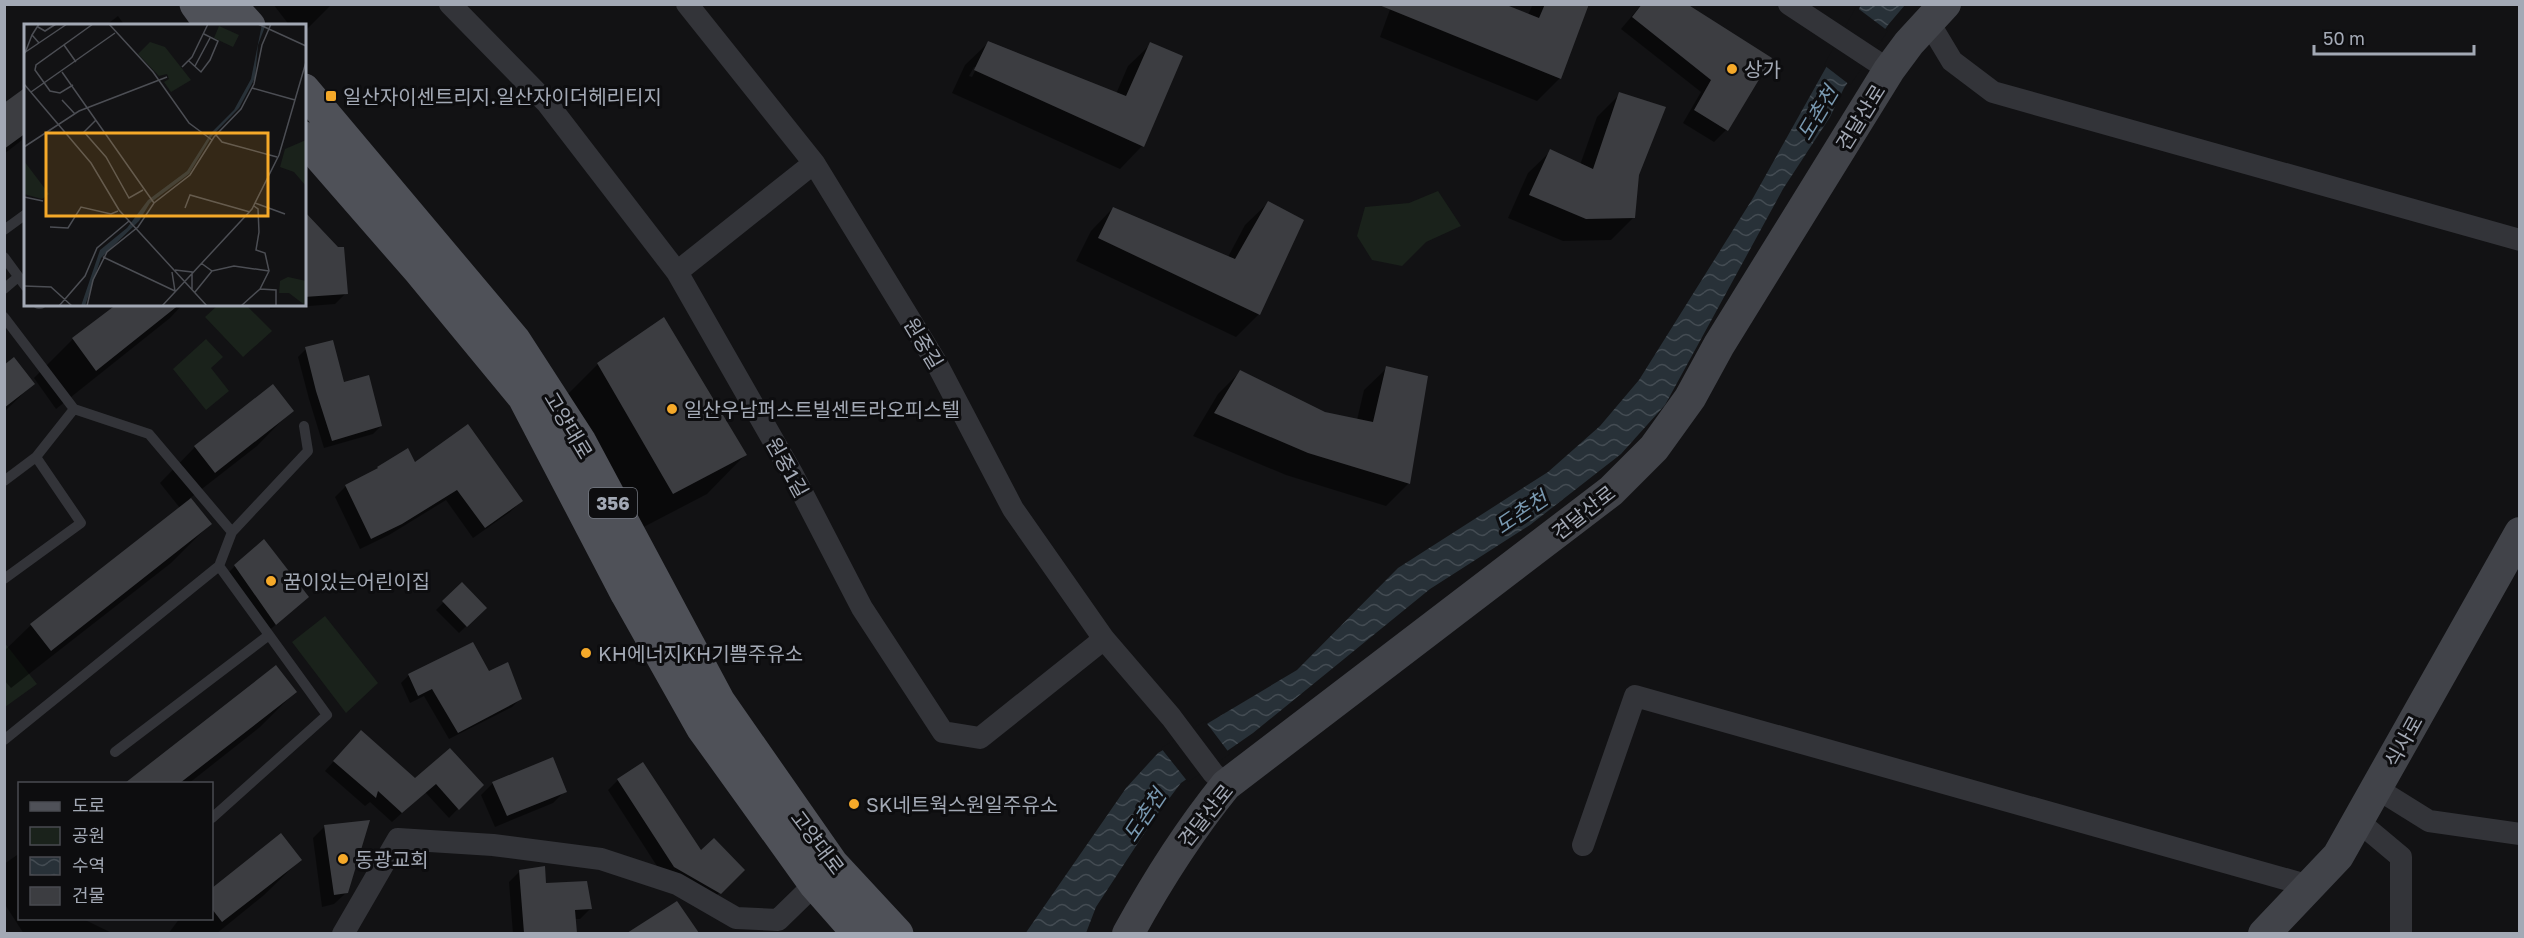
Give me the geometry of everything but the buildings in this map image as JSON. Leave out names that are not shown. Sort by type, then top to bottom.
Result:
[{"type":"main road","points":[[196,4],[211,24]]},
{"type":"main road","points":[[229,4],[247,24]]},
{"type":"main road","name":"고양대로","points":[[306,92],[514,340],[580,442],[719,702],[832,864],[897,933]]},
{"type":"main road","name":"고양대로","points":[[306,140],[428,280],[524,397],[627,594],[702,727],[814,884],[859,933]]},
{"type":"street","name":"원중1길","points":[[450,4],[547,103],[677,272],[793,476],[862,608],[943,732],[980,738],[1104,639]]},
{"type":"street","name":"원중길","points":[[687,4],[814,163],[936,362],[1013,509],[1104,639],[1171,717],[1220,779]]},
{"type":"street","points":[[1788,4],[1882,66]]},
{"type":"street","points":[[1936,13],[1952,61],[1993,92],[2520,240]]},
{"type":"street","name":"견달산로","points":[[1128,933],[1220,779],[1419,640],[1611,491],[1654,448],[1690,398],[1882,66],[1936,13]]},
{"type":"street","points":[[677,272],[814,163]]},
{"type":"street","name":"식사로","points":[[2264,933],[2338,856],[2520,533]]},
{"type":"street","points":[[1583,845],[1635,696],[2310,886]]},
{"type":"street","points":[[2376,788],[2429,821],[2520,834]]},
{"type":"street","points":[[2358,820],[2401,858],[2401,933]]},
{"type":"street","name":"고양대로","points":[[343,933],[398,839],[493,845],[601,859],[677,884],[736,918],[778,920],[814,884]]},
{"type":"lane","points":[[4,230],[24,215]]},
{"type":"lane","points":[[4,257],[24,284]]},
{"type":"lane","points":[[4,289],[18,277]]},
{"type":"lane","points":[[4,317],[74,409],[149,434],[232,532]]},
{"type":"lane","points":[[4,481],[36,457],[74,409]]},
{"type":"lane","points":[[4,740],[219,566],[232,532],[308,451],[304,426]]},
{"type":"lane","points":[[4,579],[81,523],[36,457]]},
{"type":"lane","points":[[213,817],[327,715],[219,566]]},
{"type":"lane","points":[[115,752],[269,635]]},
{"type":"green space","points":[[1438,191],[1461,226],[1426,242],[1402,266],[1372,260],[1357,236],[1365,207],[1409,203]]},
{"type":"green space","points":[[217,306],[247,306],[272,331],[243,357],[205,317]]},
{"type":"green space","points":[[206,339],[223,357],[211,368],[229,391],[206,410],[173,369]]},
{"type":"green space","points":[[325,616],[378,683],[346,713],[292,642]]},
{"type":"green space","points":[[4,642],[37,684],[5,707],[4,707]]},
{"type":"water","name":"도촌천","points":[[1861,5],[1905,5],[1888,25],[1844,88],[1830,117],[1783,189],[1665,405],[1621,454],[1530,525],[1430,589],[1253,733],[1181,783],[1155,817],[1096,907],[1086,933],[1025,934],[1126,788],[1158,753],[1297,670],[1398,568],[1548,472],[1600,426],[1639,380],[1753,198]]},
{"type":"pier","points":[[1856,7],[1888,31],[1850,85],[1824,65]]},
{"type":"pier","points":[[1205,721],[1230,754],[1188,782],[1161,748]]},
{"type":"place","name":"상가","points":[[1732,69]]},
{"type":"place","name":"일산자이센트리지.일산자이더헤리티지","points":[[331,96]]},
{"type":"place","name":"일산우남퍼스트빌센트라오피스텔","points":[[672,409]]},
{"type":"place","name":"꿈이있는어린이집","points":[[271,581]]},
{"type":"place","name":"KH에너지KH기쁨주유소","points":[[586,653]]},
{"type":"place","name":"SK네트웍스원일주유소","points":[[854,804]]},
{"type":"place","name":"동광교회","points":[[343,859]]}]
